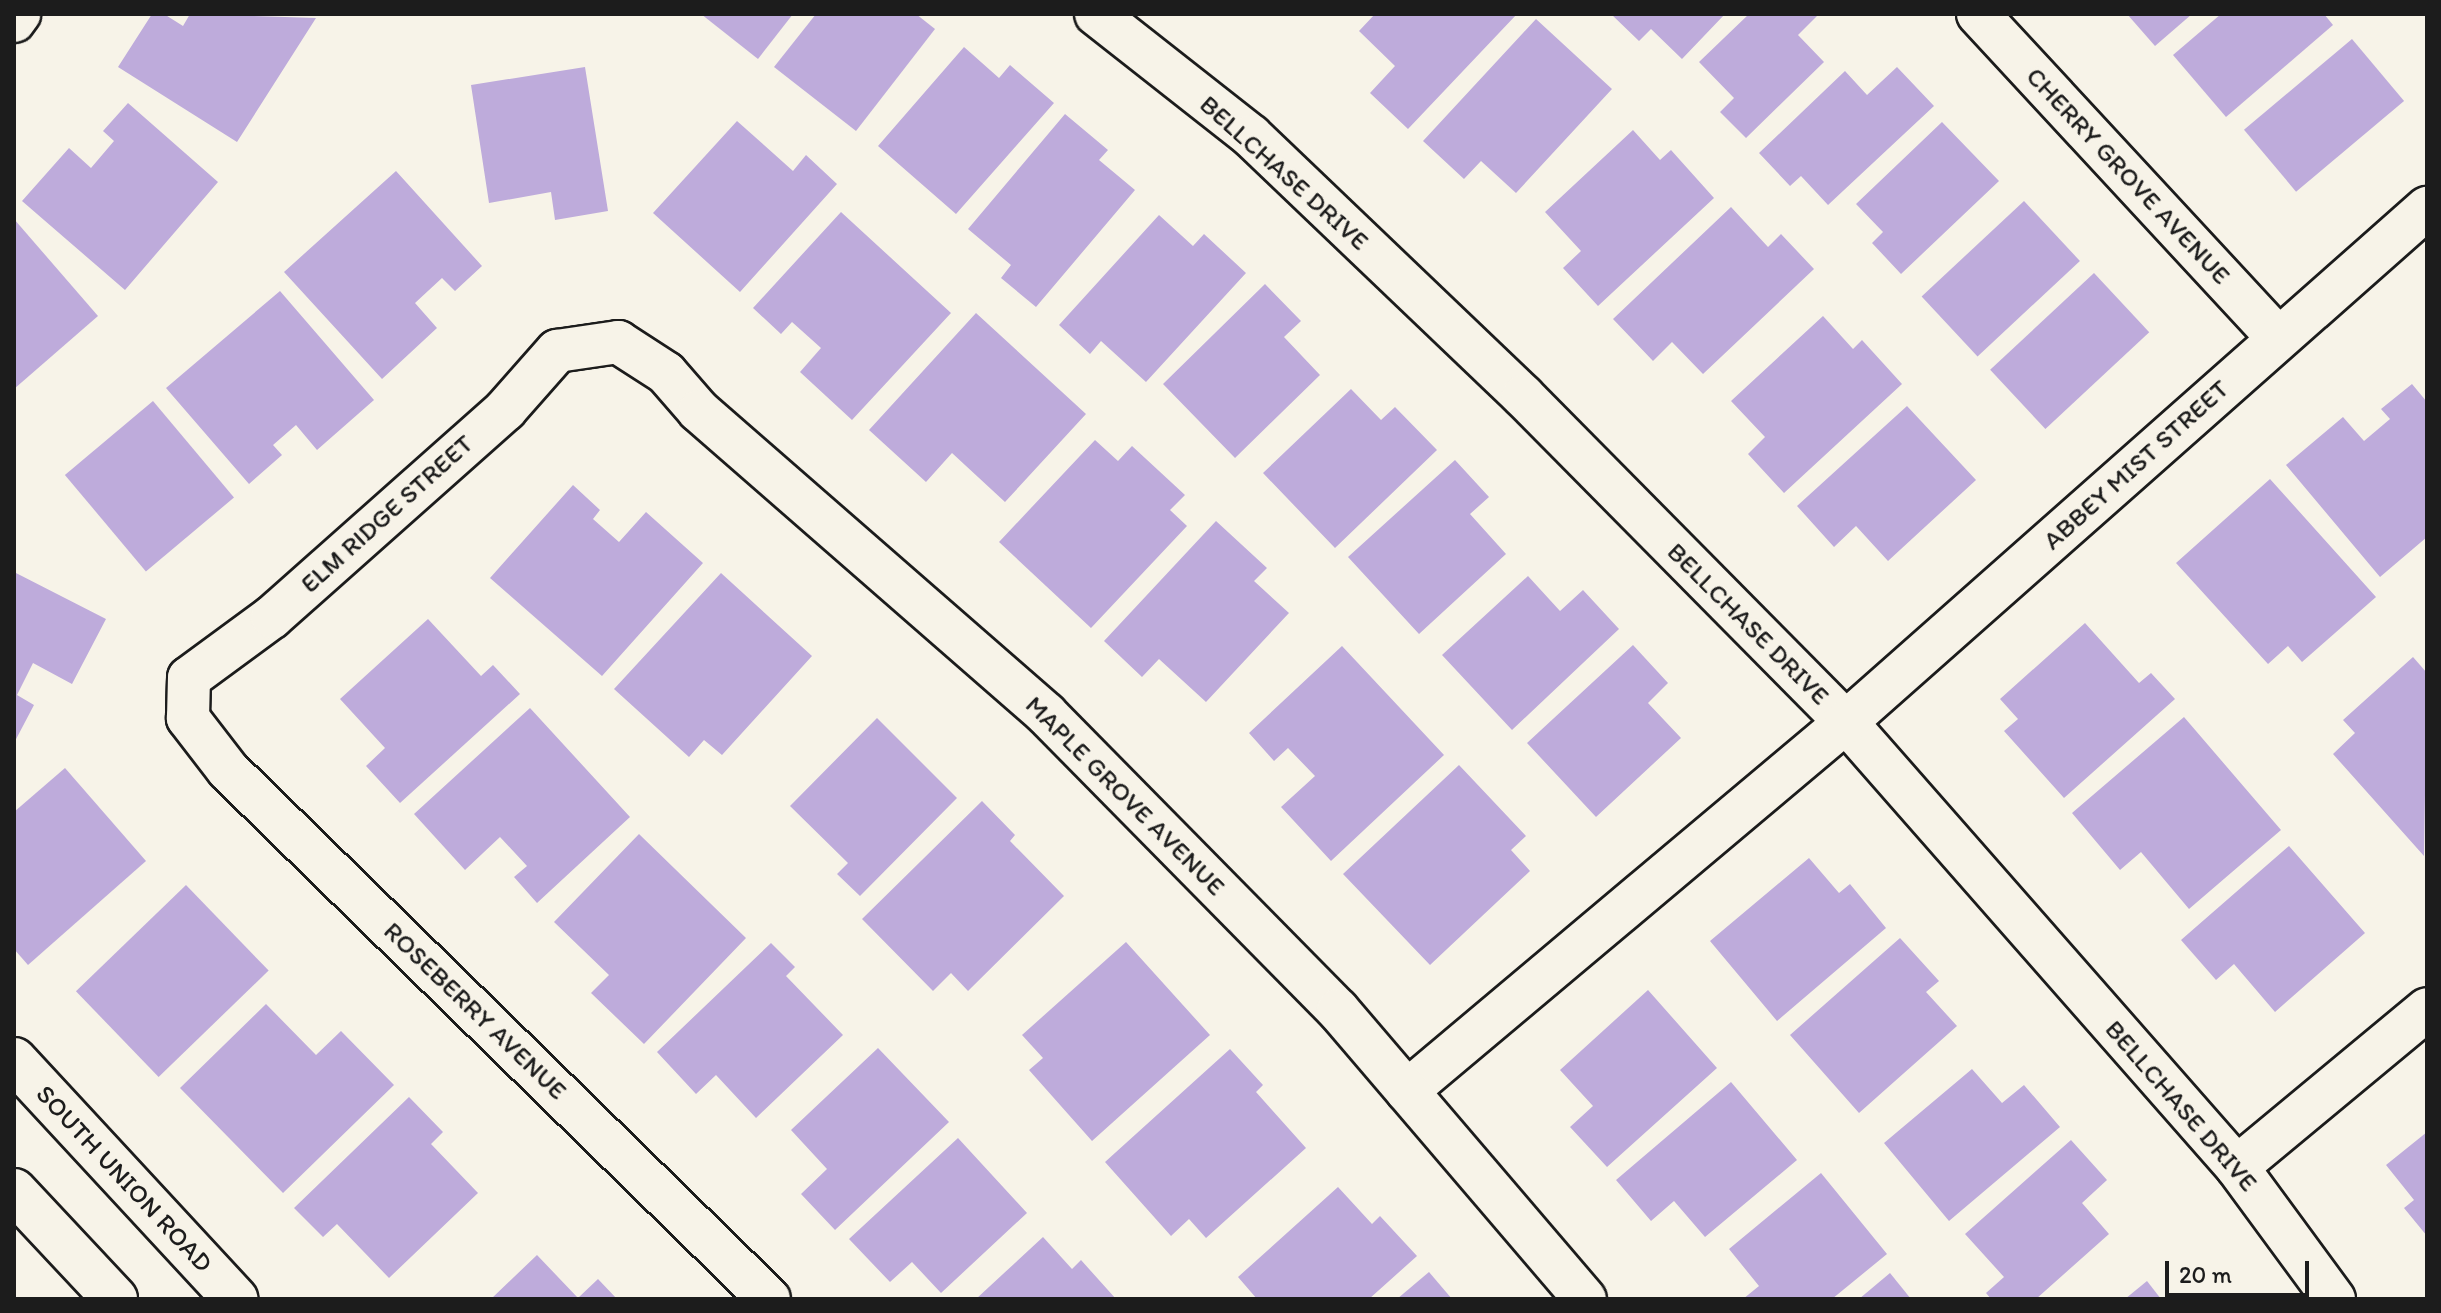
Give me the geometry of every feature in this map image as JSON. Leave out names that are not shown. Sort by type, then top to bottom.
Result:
[{"type":"street","points":[[14,21],[19,14]]},
{"type":"street","name":"BELLCHASE DRIVE","points":[[1096,14],[1251,136],[1523,396],[1846,722],[2237,1167],[2334,1299]]},
{"type":"street","name":"CHERRY GROVE AVENUE","points":[[1978,14],[2278,338]]},
{"type":"street","name":"ABBEY MIST STREET","points":[[1407,1091],[1846,722],[2427,208]]},
{"type":"street","name":"ELM RIDGE STREET","points":[[188,718],[189,678],[272,617],[505,410],[557,351],[618,342]]},
{"type":"street","name":"MAPLE GROVE AVENUE","points":[[618,342],[666,373],[699,411],[1046,714],[1338,1010],[1585,1299]]},
{"type":"street","name":"ROSEBERRY AVENUE","points":[[188,718],[228,770],[769,1299]]},
{"type":"street","points":[[2237,1167],[2427,1009]]},
{"type":"street","name":"SOUTH UNION ROAD","points":[[14,1060],[235,1299]]},
{"type":"street","points":[[14,1191],[115,1299]]},
{"type":"building","points":[[152,14],[164,14],[183,26],[190,14],[316,18],[237,142],[118,67]]},
{"type":"building","points":[[701,14],[793,14],[758,59]]},
{"type":"building","points":[[816,14],[916,14],[935,29],[856,131],[774,67]]},
{"type":"building","points":[[1375,14],[1517,14],[1408,129],[1370,93],[1395,66],[1359,31]]},
{"type":"building","points":[[1611,14],[1725,14],[1682,59],[1651,29],[1639,41]]},
{"type":"building","points":[[1749,14],[1819,14],[1798,35],[1824,62],[1746,138],[1720,112],[1734,98],[1699,62]]},
{"type":"building","points":[[2127,14],[2192,14],[2155,46]]},
{"type":"building","points":[[2221,14],[2324,14],[2333,25],[2226,117],[2173,55]]},
{"type":"building","points":[[1536,19],[1612,89],[1516,193],[1481,161],[1464,179],[1423,141]]},
{"type":"building","points":[[2352,39],[2404,101],[2296,192],[2244,130]]},
{"type":"building","points":[[964,47],[999,78],[1010,65],[1054,103],[956,214],[878,146]]},
{"type":"building","points":[[585,67],[608,211],[555,220],[551,192],[489,203],[471,85]]},
{"type":"building","points":[[1897,67],[1934,106],[1828,205],[1801,176],[1790,186],[1759,153],[1845,71],[1867,95]]},
{"type":"building","points":[[128,103],[218,182],[125,290],[22,201],[69,148],[91,168],[114,141],[103,131]]},
{"type":"building","points":[[1065,114],[1108,150],[1099,160],[1135,190],[1036,307],[1001,278],[1011,265],[968,229]]},
{"type":"building","points":[[737,121],[793,171],[806,155],[837,184],[740,292],[653,213]]},
{"type":"building","points":[[1942,122],[1999,181],[1901,274],[1872,243],[1883,232],[1856,204]]},
{"type":"building","points":[[1633,130],[1660,160],[1671,150],[1714,198],[1598,306],[1563,268],[1581,251],[1545,212]]},
{"type":"building","points":[[396,171],[482,266],[455,291],[442,278],[415,303],[437,328],[382,379],[284,272]]},
{"type":"building","points":[[2024,201],[2080,261],[1978,356],[1922,296]]},
{"type":"building","points":[[1731,207],[1768,247],[1781,234],[1814,269],[1703,374],[1672,342],[1653,361],[1613,319]]},
{"type":"building","points":[[841,212],[951,313],[852,420],[800,372],[821,348],[792,322],[781,334],[753,308]]},
{"type":"building","points":[[1159,215],[1193,246],[1204,234],[1246,273],[1146,382],[1101,341],[1090,354],[1059,325]]},
{"type":"building","points":[[14,219],[98,316],[14,389]]},
{"type":"building","points":[[2094,273],[2149,332],[2045,429],[1990,370]]},
{"type":"building","points":[[1265,284],[1301,321],[1284,337],[1320,375],[1235,458],[1163,384]]},
{"type":"building","points":[[280,291],[374,400],[317,450],[296,425],[273,445],[282,455],[249,484],[166,388]]},
{"type":"building","points":[[976,313],[1086,414],[1005,502],[952,453],[926,482],[869,430]]},
{"type":"building","points":[[1823,316],[1853,349],[1862,340],[1902,384],[1784,493],[1748,454],[1765,437],[1731,401]]},
{"type":"building","points":[[2412,384],[2427,402],[2427,537],[2380,577],[2286,465],[2343,417],[2364,441],[2390,419],[2381,409]]},
{"type":"building","points":[[1351,389],[1381,420],[1395,407],[1437,450],[1335,548],[1263,473]]},
{"type":"building","points":[[153,401],[234,498],[146,571],[65,475]]},
{"type":"building","points":[[1907,406],[1976,480],[1888,561],[1856,526],[1834,547],[1797,506]]},
{"type":"building","points":[[1095,440],[1118,461],[1132,446],[1185,495],[1170,510],[1187,526],[1091,628],[999,542]]},
{"type":"building","points":[[1455,460],[1489,497],[1470,514],[1506,554],[1419,634],[1348,557]]},
{"type":"building","points":[[2270,479],[2376,597],[2302,662],[2288,646],[2268,664],[2176,563]]},
{"type":"building","points":[[573,485],[600,510],[593,519],[619,542],[646,512],[703,563],[602,676],[490,578]]},
{"type":"building","points":[[1216,521],[1267,568],[1254,581],[1289,613],[1206,702],[1159,659],[1142,677],[1104,641]]},
{"type":"building","points":[[14,572],[106,619],[72,684],[33,663],[17,695],[34,705],[14,743]]},
{"type":"building","points":[[721,573],[812,656],[722,755],[704,740],[689,757],[614,689]]},
{"type":"building","points":[[1528,576],[1560,611],[1583,590],[1619,629],[1512,730],[1442,655]]},
{"type":"building","points":[[428,619],[481,676],[493,665],[520,694],[400,803],[366,766],[385,748],[340,699]]},
{"type":"building","points":[[2085,623],[2139,683],[2151,673],[2175,699],[2064,798],[2004,731],[2018,719],[2000,699]]},
{"type":"building","points":[[1633,645],[1668,683],[1648,703],[1681,738],[1596,817],[1527,743]]},
{"type":"building","points":[[1342,646],[1444,755],[1331,861],[1281,807],[1315,776],[1288,748],[1274,761],[1249,733]]},
{"type":"building","points":[[2413,657],[2427,673],[2424,856],[2333,754],[2355,733],[2343,720]]},
{"type":"building","points":[[530,708],[630,817],[537,903],[514,877],[527,866],[500,837],[465,870],[414,814]]},
{"type":"building","points":[[2184,717],[2281,830],[2189,909],[2141,852],[2120,870],[2072,813]]},
{"type":"building","points":[[877,718],[957,798],[860,896],[837,874],[848,863],[790,806]]},
{"type":"building","points":[[1459,765],[1526,836],[1511,850],[1530,871],[1430,965],[1343,874]]},
{"type":"building","points":[[65,768],[146,861],[28,965],[14,949],[14,812]]},
{"type":"building","points":[[982,801],[1015,835],[1010,841],[1064,896],[968,991],[951,973],[933,991],[862,919]]},
{"type":"building","points":[[639,834],[746,938],[644,1044],[591,993],[609,975],[554,922]]},
{"type":"building","points":[[2289,846],[2365,933],[2275,1012],[2234,964],[2216,980],[2181,940]]},
{"type":"building","points":[[1809,858],[1839,893],[1850,884],[1886,928],[1777,1021],[1710,941]]},
{"type":"building","points":[[186,885],[269,971],[159,1077],[76,991]]},
{"type":"building","points":[[1900,938],[1939,981],[1926,992],[1957,1026],[1859,1113],[1790,1035]]},
{"type":"building","points":[[1126,942],[1210,1035],[1092,1141],[1029,1070],[1043,1058],[1022,1035]]},
{"type":"building","points":[[771,943],[795,967],[786,976],[843,1035],[756,1118],[716,1075],[696,1094],[657,1052]]},
{"type":"building","points":[[1648,990],[1717,1068],[1607,1167],[1570,1127],[1593,1106],[1560,1070]]},
{"type":"building","points":[[266,1004],[316,1055],[341,1031],[394,1085],[283,1193],[180,1088]]},
{"type":"building","points":[[878,1048],[949,1122],[835,1230],[801,1194],[827,1169],[791,1130]]},
{"type":"building","points":[[1230,1049],[1263,1085],[1256,1092],[1306,1148],[1206,1238],[1189,1219],[1171,1236],[1105,1162]]},
{"type":"building","points":[[1972,1069],[2002,1103],[2024,1085],[2060,1127],[1949,1221],[1884,1143]]},
{"type":"building","points":[[1731,1082],[1797,1160],[1705,1237],[1674,1201],[1651,1221],[1616,1180]]},
{"type":"building","points":[[409,1097],[443,1132],[431,1144],[478,1193],[389,1278],[337,1224],[323,1237],[294,1208]]},
{"type":"building","points":[[2427,1132],[2427,1236],[2404,1208],[2414,1200],[2386,1165]]},
{"type":"building","points":[[958,1138],[1027,1213],[941,1293],[912,1262],[890,1282],[849,1239]]},
{"type":"building","points":[[2071,1140],[2107,1180],[2082,1203],[2109,1234],[2036,1299],[1991,1299],[1986,1293],[2004,1277],[1965,1234]]},
{"type":"building","points":[[1821,1173],[1887,1254],[1832,1299],[1743,1299],[1759,1286],[1729,1249]]},
{"type":"building","points":[[1338,1187],[1372,1224],[1380,1216],[1417,1256],[1369,1299],[1257,1299],[1238,1277]]},
{"type":"building","points":[[1043,1237],[1072,1269],[1081,1260],[1116,1299],[976,1299]]},
{"type":"building","points":[[537,1255],[578,1298],[598,1279],[617,1299],[491,1299]]},
{"type":"building","points":[[1429,1272],[1452,1299],[1397,1299]]},
{"type":"building","points":[[1890,1273],[1911,1299],[1859,1299]]},
{"type":"building","points":[[2147,1281],[2161,1299],[2125,1299]]}]
